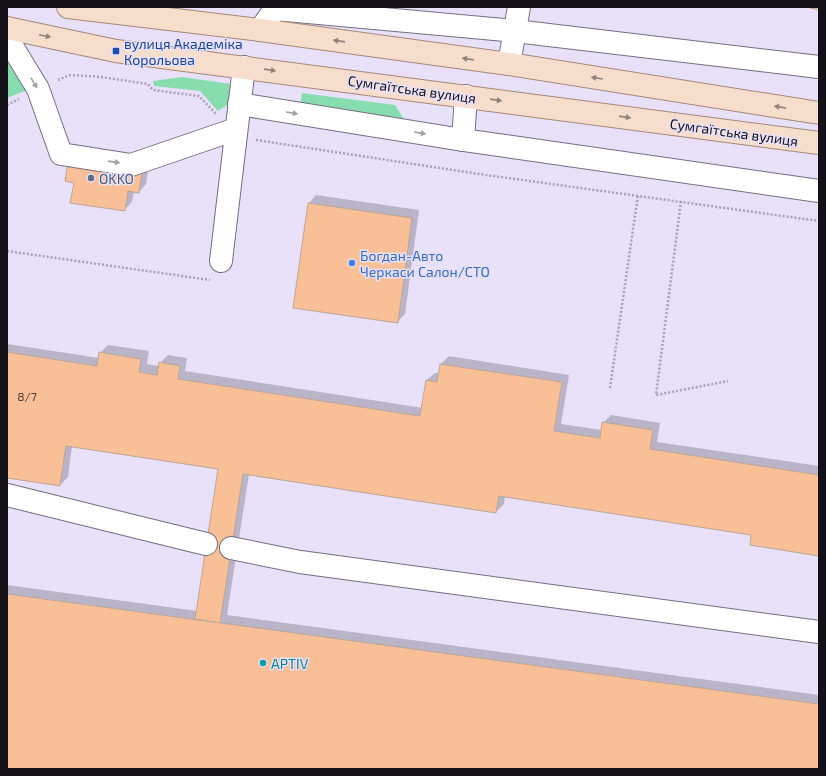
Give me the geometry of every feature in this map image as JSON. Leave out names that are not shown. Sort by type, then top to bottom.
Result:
[{"type":"main road","points":[[68,7],[260,30],[509,64],[819,113]]},
{"type":"main road","name":"Сумгаїтська вулиця","points":[[7,28],[116,51],[819,143]]},
{"type":"lane","points":[[509,64],[519,7]]},
{"type":"lane","points":[[260,30],[275,9],[515,31],[819,67]]},
{"type":"lane","points":[[7,38],[38,89],[61,154],[131,165],[236,129]]},
{"type":"lane","points":[[221,261],[244,67]]},
{"type":"lane","points":[[463,140],[466,96]]},
{"type":"lane","points":[[239,104],[463,140],[819,191]]},
{"type":"lane","points":[[7,495],[206,544]]},
{"type":"lane","points":[[231,548],[300,562],[819,632]]},
{"type":"path","points":[[7,105],[70,75],[101,77],[148,84],[153,90],[199,96],[212,111],[236,129],[255,140],[479,174],[819,221]]},
{"type":"path","points":[[610,388],[638,195]]},
{"type":"path","points":[[681,201],[656,395],[728,382]]},
{"type":"path","points":[[7,252],[217,281],[221,261]]},
{"type":"green space","points":[[7,57],[27,90],[7,98]]},
{"type":"green space","points":[[182,77],[231,84],[230,103],[218,111],[200,91],[154,86],[153,81]]},
{"type":"green space","points":[[302,93],[395,105],[404,119],[300,105]]},
{"type":"building","points":[[819,7],[819,10],[810,8]]},
{"type":"building","points":[[68,161],[142,173],[139,193],[128,191],[125,211],[70,203],[74,183],[65,181]]},
{"type":"building","name":"Богдан-Авто Черкаси Салон/СТО","points":[[308,203],[412,218],[398,323],[293,308]]},
{"type":"building","points":[[7,352],[97,366],[99,352],[141,359],[139,372],[157,375],[159,362],[180,366],[178,379],[420,416],[426,380],[437,382],[440,364],[562,382],[554,431],[600,438],[602,422],[653,430],[650,449],[819,475],[819,556],[750,545],[751,535],[499,496],[496,513],[243,474],[220,623],[195,619],[218,469],[66,446],[60,486],[7,478]]},
{"type":"building","name":"APTIV","points":[[7,594],[819,704],[819,769],[7,769]]},
{"type":"place","name":"вулиця Академіка Корольова","points":[[116,51]]},
{"type":"place","name":"OKKO","points":[[91,178]]},
{"type":"place","name":"Богдан-Авто Черкаси Салон/СТО","points":[[352,263]]},
{"type":"place","name":"APTIV","points":[[263,663]]}]
